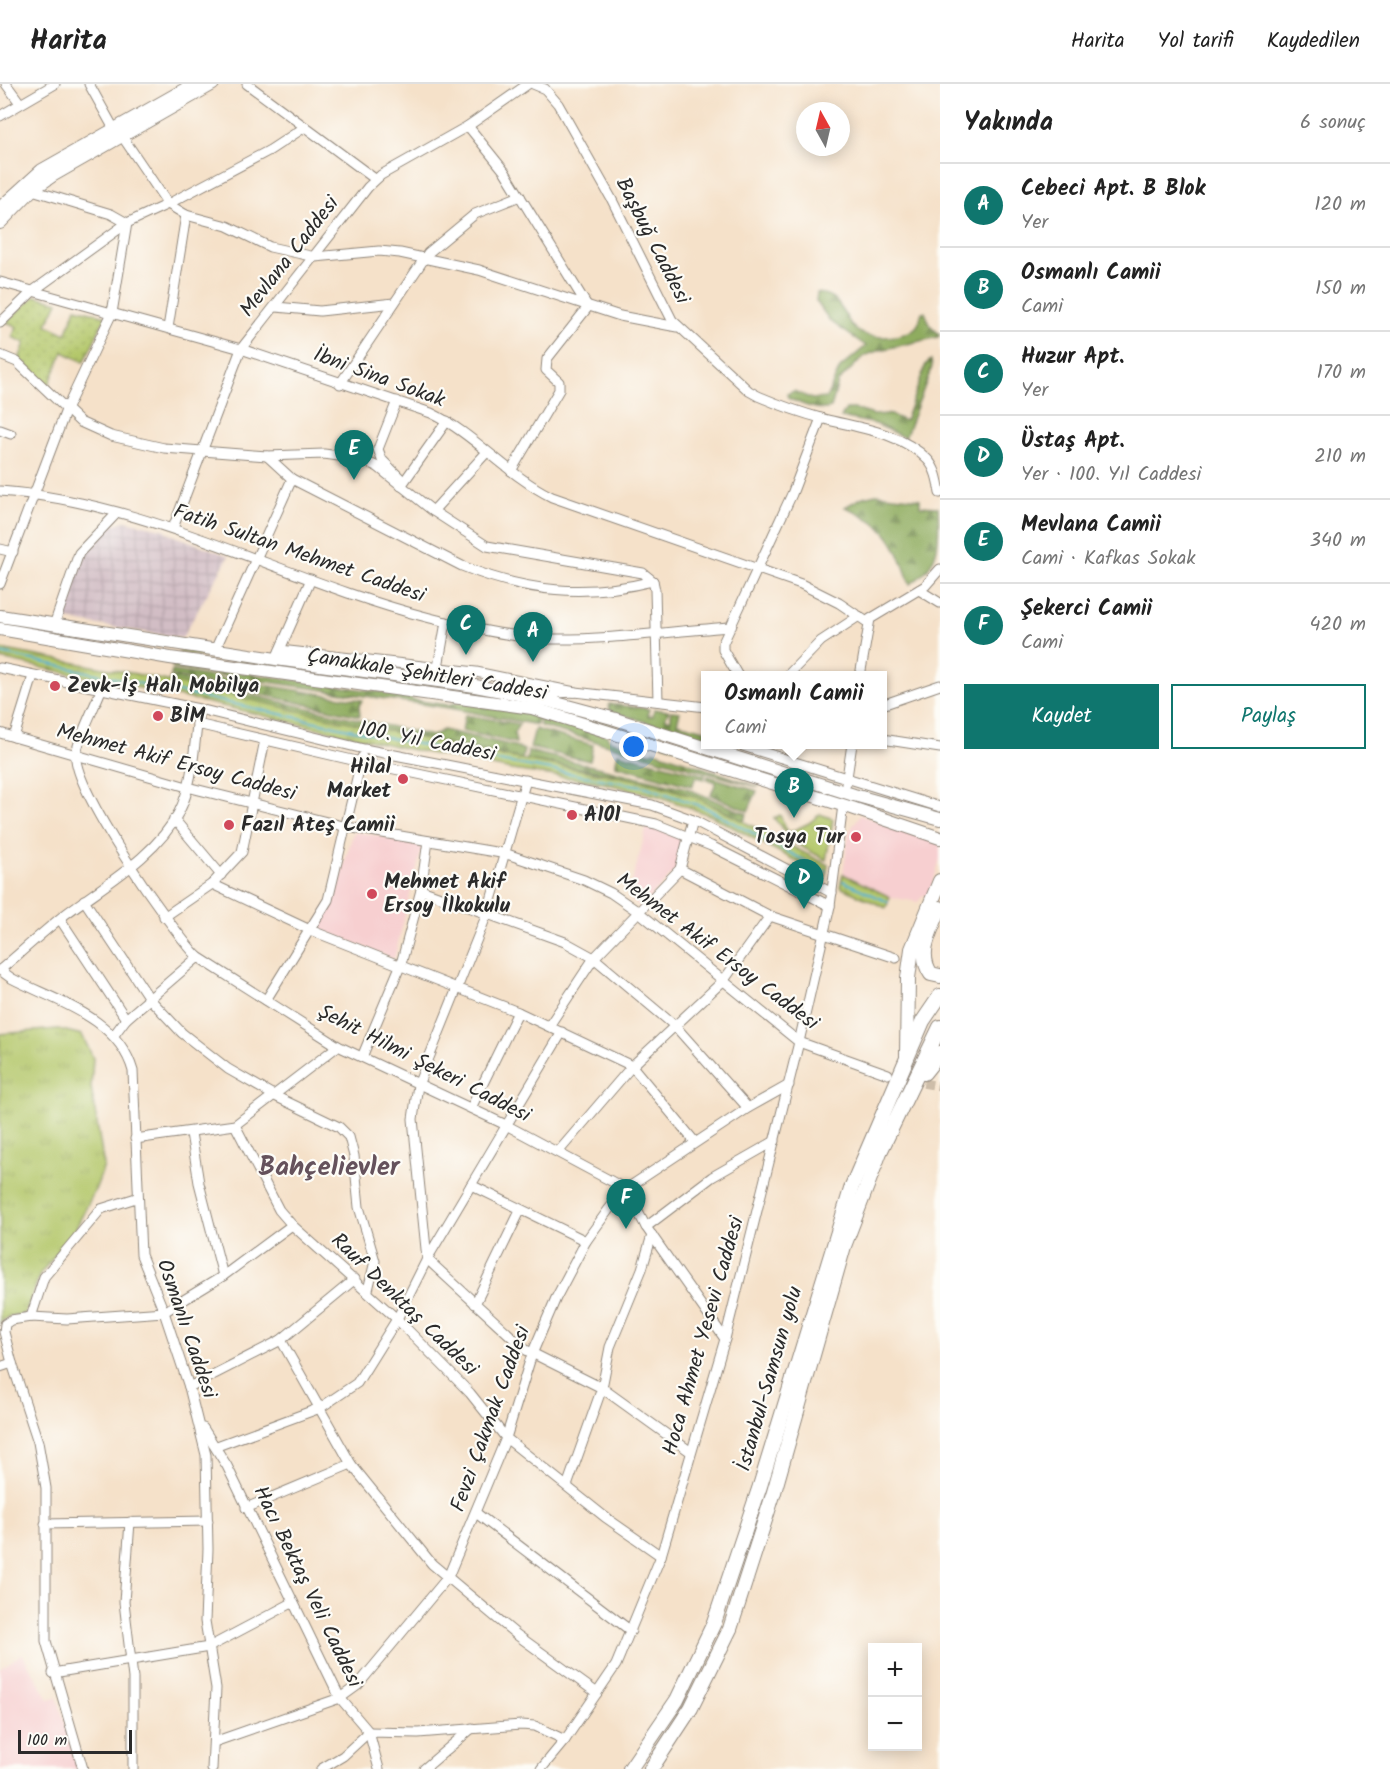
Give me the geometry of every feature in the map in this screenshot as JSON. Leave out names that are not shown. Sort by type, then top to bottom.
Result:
[{"type":"highway","points":[[907,1064],[908,978],[912,949],[940,880]]},
{"type":"highway","points":[[940,908],[924,953],[925,965],[931,974],[940,976]]},
{"type":"highway","name":"İstanbul-Samsun yolu","points":[[630,1769],[676,1700],[714,1623],[760,1486],[837,1227],[868,1145],[907,1064],[923,1022],[940,996]]},
{"type":"highway","name":"İstanbul-Samsun yolu","points":[[651,1769],[692,1708],[730,1629],[774,1492],[844,1246],[880,1152],[940,1027]]},
{"type":"highway","points":[[907,1096],[940,1053]]},
{"type":"main road","points":[[0,223],[32,190],[194,84]]},
{"type":"main road","points":[[0,208],[42,170],[213,84]]},
{"type":"main road","name":"Çanakkale Şehitleri Caddesi","points":[[0,616],[215,650],[278,654],[436,681],[612,718],[701,743]]},
{"type":"main road","name":"Çanakkale Şehitleri Caddesi","points":[[0,628],[170,658],[473,698],[537,702],[940,838]]},
{"type":"main road","points":[[170,658],[173,644]]},
{"type":"main road","name":"Çanakkale Şehitleri Caddesi","points":[[724,749],[786,766],[845,792],[940,819]]},
{"type":"main road","points":[[843,805],[845,792]]},
{"type":"street","points":[[6,84],[20,103]]},
{"type":"street","points":[[0,116],[55,84]]},
{"type":"street","points":[[89,84],[118,133],[168,204],[186,215],[227,226],[270,247],[315,257],[379,251],[423,258],[479,270],[588,307],[649,323],[677,327]]},
{"type":"street","points":[[247,84],[375,179]]},
{"type":"street","name":"Mevlana Caddesi","points":[[173,528],[205,451],[242,349],[315,257],[340,221],[375,179],[468,126],[530,84]]},
{"type":"street","name":"Başbuğ Caddesi","points":[[530,84],[545,89],[558,104],[611,198],[677,327],[749,391],[821,418],[874,431],[912,448],[928,460],[934,468],[940,493]]},
{"type":"street","points":[[468,126],[505,172],[588,307]]},
{"type":"street","points":[[0,323],[33,291],[127,223],[270,150],[305,127]]},
{"type":"street","points":[[32,190],[111,214],[127,223]]},
{"type":"street","points":[[340,384],[423,258],[476,214],[520,196]]},
{"type":"street","points":[[168,328],[186,215]]},
{"type":"street","points":[[0,584],[66,410],[112,313],[127,223]]},
{"type":"street","name":"İbni Sina Sokak","points":[[0,282],[242,349],[340,384],[397,401],[447,421],[511,471],[552,497],[815,591],[867,622]]},
{"type":"street","points":[[276,307],[320,311],[394,303]]},
{"type":"street","points":[[511,471],[558,394],[559,382],[546,370],[550,355],[588,307]]},
{"type":"street","points":[[0,355],[17,362],[66,410],[85,425],[124,440],[152,447],[267,456],[307,454],[352,457],[378,467],[433,511],[478,541],[495,548],[638,571],[653,581]]},
{"type":"street","points":[[397,401],[378,449],[382,460],[402,484]]},
{"type":"street","points":[[736,671],[722,646],[792,494],[821,418]]},
{"type":"street","points":[[402,484],[447,421]]},
{"type":"street","points":[[0,430],[11,434]]},
{"type":"street","points":[[433,511],[487,452]]},
{"type":"street","points":[[267,456],[292,479],[462,566],[506,581],[538,588],[588,592],[617,590],[653,581]]},
{"type":"street","points":[[215,650],[292,479]]},
{"type":"street","name":"Fatih Sultan Mehmet Caddesi","points":[[0,491],[33,494],[173,528],[311,579],[446,622],[550,639],[731,627]]},
{"type":"street","points":[[54,625],[79,554],[117,513]]},
{"type":"street","points":[[0,549],[13,552]]},
{"type":"street","points":[[861,671],[867,622],[874,615],[919,590],[940,569]]},
{"type":"street","points":[[278,654],[311,579]]},
{"type":"street","points":[[653,581],[658,701]]},
{"type":"street","points":[[919,590],[940,603]]},
{"type":"street","points":[[791,671],[821,641],[858,616]]},
{"type":"street","points":[[436,681],[446,622]]},
{"type":"street","name":"Çanakkale Şehitleri Caddesi","points":[[278,654],[495,675],[575,692],[701,706]]},
{"type":"street","name":"100. Yıl Caddesi","points":[[0,668],[199,709],[363,749],[632,800],[693,820],[833,889]]},
{"type":"street","points":[[14,737],[33,676]]},
{"type":"street","points":[[887,703],[940,685]]},
{"type":"street","points":[[75,755],[101,690]]},
{"type":"street","points":[[537,702],[558,693],[575,692]]},
{"type":"street","points":[[0,970],[60,919],[131,865],[163,835],[174,819],[187,787],[199,709]]},
{"type":"street","name":"100. Yıl Caddesi","points":[[197,724],[361,762],[635,818],[690,837],[830,906]]},
{"type":"street","name":"Mehmet Akif Ersoy Caddesi","points":[[1,736],[14,737],[187,787],[347,827],[507,854],[599,886],[640,913],[799,1042],[888,1074]]},
{"type":"street","points":[[164,917],[212,884],[242,852],[265,740]]},
{"type":"street","points":[[887,740],[940,748]]},
{"type":"street","points":[[266,1000],[328,900],[347,827],[363,749]]},
{"type":"street","name":"Çanakkale Şehitleri Caddesi","points":[[749,749],[786,766],[847,779],[940,807]]},
{"type":"street","points":[[845,792],[851,749]]},
{"type":"street","name":"Şehit Hilmi Şekeri Caddesi","points":[[75,755],[89,796],[131,865],[164,917],[198,957],[338,1046],[559,1151],[626,1189]]},
{"type":"street","points":[[526,780],[507,854],[487,914],[418,1085],[413,1119],[427,1259],[532,1354],[602,1388],[691,1452]]},
{"type":"street","name":"Hoca Ahmet Yesevi Caddesi","points":[[541,1769],[565,1740],[616,1665],[661,1556],[725,1339],[789,1085],[830,906],[843,805]]},
{"type":"street","points":[[174,819],[221,875]]},
{"type":"street","points":[[549,1026],[594,958],[640,913],[680,869],[693,820]]},
{"type":"street","points":[[362,1057],[400,964],[421,891],[428,841]]},
{"type":"street","points":[[680,869],[770,916],[896,958]]},
{"type":"street","points":[[212,884],[310,930],[518,1011],[632,1066],[695,1142]]},
{"type":"street","points":[[421,891],[565,942],[594,958],[675,1026],[748,1107]]},
{"type":"street","points":[[84,900],[149,998],[209,1056],[275,1096],[339,1127],[349,1137],[354,1156],[359,1207],[375,1262],[368,1290]]},
{"type":"street","points":[[559,1151],[632,1066],[724,980],[770,916]]},
{"type":"street","points":[[60,919],[126,1019]]},
{"type":"street","points":[[114,1035],[126,1019],[198,957]]},
{"type":"street","name":"Osmanlı Caddesi","points":[[0,970],[79,1011],[114,1035],[129,1059],[133,1071],[136,1198],[141,1255],[164,1312],[189,1387],[206,1455],[208,1521],[204,1604],[216,1688],[213,1764]]},
{"type":"street","points":[[471,1108],[518,1011]]},
{"type":"street","points":[[217,1446],[320,1408],[357,1383],[397,1318],[427,1259],[562,1032]]},
{"type":"street","points":[[135,1139],[191,1133],[235,1125],[338,1046]]},
{"type":"street","name":"Fevzi Çakmak Caddesi","points":[[214,1742],[340,1698],[358,1685],[448,1577],[506,1438],[532,1354],[559,1291],[586,1241],[626,1189],[748,1107],[789,1085]]},
{"type":"street","name":"Rauf Denktaş Caddesi","points":[[235,1125],[279,1210],[292,1225],[397,1318],[470,1393],[506,1438],[661,1556]]},
{"type":"street","points":[[191,1133],[199,1183],[223,1276]]},
{"type":"street","points":[[567,1486],[602,1388],[610,1347],[642,1269],[649,1231],[712,1177],[775,1140]]},
{"type":"street","points":[[471,1185],[520,1211],[586,1241]]},
{"type":"street","points":[[626,1189],[649,1231],[725,1339]]},
{"type":"street","points":[[31,1317],[44,1277],[101,1209],[136,1198]]},
{"type":"street","points":[[475,1304],[520,1211]]},
{"type":"street","points":[[83,1769],[53,1673],[46,1641],[46,1488],[38,1442],[12,1363],[4,1332],[5,1324],[11,1320],[31,1317],[67,1319],[164,1312],[223,1276],[292,1225]]},
{"type":"street","points":[[189,1387],[281,1340],[355,1279]]},
{"type":"street","points":[[281,1340],[351,1464],[432,1564],[517,1635],[597,1693]]},
{"type":"street","points":[[0,1367],[12,1363]]},
{"type":"street","name":"Hacı Bektaş Veli Caddesi","points":[[199,1421],[217,1446],[340,1698],[369,1732],[379,1769]]},
{"type":"street","points":[[246,1508],[351,1464]]},
{"type":"street","points":[[476,1513],[631,1631]]},
{"type":"street","points":[[45,1524],[208,1521]]},
{"type":"street","points":[[130,1522],[124,1595],[132,1662],[133,1769]]},
{"type":"street","points":[[53,1673],[132,1662],[209,1647],[292,1603]]},
{"type":"street","points":[[321,1769],[343,1756],[369,1732],[418,1733],[535,1726],[565,1740]]},
{"type":"street","points":[[424,1769],[472,1728]]},
{"type":"street","points":[[213,1764],[220,1769]]},
{"type":"shaded area","points":[[125,521],[166,530],[167,533],[229,556],[182,638],[61,619],[83,553],[110,526]]},
{"type":"shaded area","points":[[860,815],[934,839],[940,845],[940,859],[929,897],[923,895],[918,902],[890,897],[843,874],[849,832]]},
{"type":"shaded area","points":[[647,826],[684,838],[676,870],[641,907],[628,898]]},
{"type":"shaded area","name":"Mehmet Akif Ersoy İlkokulu","points":[[356,832],[423,844],[394,959],[315,928],[338,884],[353,834]]},
{"type":"shaded area","points":[[22,1654],[49,1699],[57,1697],[78,1769],[0,1769],[0,1669]]},
{"type":"green space","points":[[817,293],[826,294],[832,298],[852,326],[862,333],[885,337],[909,332],[919,322],[922,312],[925,312],[930,325],[939,334],[938,337],[880,350],[864,356],[838,382],[831,408],[820,409],[803,404],[788,398],[787,394],[794,391],[812,399],[826,398],[840,368],[866,346],[830,321],[816,301]]},
{"type":"green space","points":[[35,296],[58,302],[47,325],[66,334],[76,308],[106,316],[84,362],[63,352],[48,387],[19,359],[25,343],[12,337],[17,327],[6,322]]},
{"type":"green space","points":[[931,360],[932,367],[905,438],[876,424],[841,417],[846,409],[854,409],[874,415],[889,414],[905,421],[926,364]]},
{"type":"green space","points":[[876,494],[920,499],[920,506],[938,507],[938,542],[933,561],[920,577],[910,584],[895,546],[888,536],[871,520],[845,507],[863,497]]},
{"type":"green space","points":[[0,649],[136,674],[487,753],[644,781],[694,796],[828,865],[826,877],[712,816],[659,796],[599,782],[512,770],[404,748],[192,699],[0,659]]},
{"type":"green space","points":[[180,650],[480,692],[516,699],[179,653]]},
{"type":"green space","points":[[173,663],[408,696],[413,700],[449,705],[456,702],[539,716],[537,725],[449,708],[172,668]]},
{"type":"green space","points":[[172,671],[362,700],[359,706],[360,716],[171,675]]},
{"type":"green space","points":[[170,677],[432,736],[443,730],[524,750],[522,759],[218,694],[169,682]]},
{"type":"green space","points":[[609,704],[649,709],[648,716],[653,716],[654,709],[669,711],[665,718],[671,720],[671,711],[680,712],[677,723],[701,729],[701,739],[610,711]]},
{"type":"green space","points":[[553,707],[838,794],[838,797],[553,710]]},
{"type":"green space","points":[[465,715],[519,724],[514,733],[516,743],[462,731]]},
{"type":"green space","points":[[541,716],[545,720],[607,735],[609,740],[649,753],[655,751],[759,787],[540,726]]},
{"type":"green space","points":[[535,729],[593,745],[590,761],[530,748]]},
{"type":"green space","points":[[528,751],[686,788],[747,814],[744,821],[694,796],[668,787],[609,773],[527,760]]},
{"type":"green space","points":[[618,753],[705,775],[704,779],[696,777],[692,786],[615,765]]},
{"type":"green space","points":[[708,776],[757,791],[748,811],[711,795],[716,782],[707,779]]},
{"type":"green space","points":[[820,814],[833,819],[826,860],[784,837],[786,833],[774,818],[780,815],[788,833],[809,823]]},
{"type":"green space","points":[[843,874],[890,897],[886,908],[840,887]]},
{"type":"green space","points":[[58,1029],[82,1035],[93,1058],[91,1087],[104,1166],[75,1230],[40,1274],[25,1314],[9,1316],[0,1323],[0,1034]]},
{"type":"waterway","points":[[0,653],[482,758],[647,787],[706,808],[826,872]]},
{"type":"waterway","points":[[843,881],[888,902]]},
{"type":"tunnel","points":[[910,1081],[940,1086]]},
{"type":"place","name":"Mevlana Camii","points":[[354,480]]},
{"type":"place","name":"Huzur Apt.","points":[[466,655]]},
{"type":"place","name":"Cebeci Apt. B Blok","points":[[533,662]]},
{"type":"place","name":"Zevk-İş Halı Mobilya","points":[[55,686]]},
{"type":"place","name":"BİM","points":[[158,716]]},
{"type":"place","name":"Hilal Market","points":[[403,779]]},
{"type":"place","name":"A101","points":[[572,815]]},
{"type":"place","name":"Osmanlı Camii","points":[[794,818]]},
{"type":"place","name":"Fazıl Ateş Camii","points":[[229,825]]},
{"type":"place","name":"Tosya Tur","points":[[856,837]]},
{"type":"place","name":"Mehmet Akif Ersoy İlkokulu","points":[[372,894]]},
{"type":"place","name":"Üstaş Apt.","points":[[804,909]]},
{"type":"place","name":"Şekerci Camii","points":[[626,1229]]},
{"type":"district","name":"Bahçelievler","points":[[329,1167]]}]
